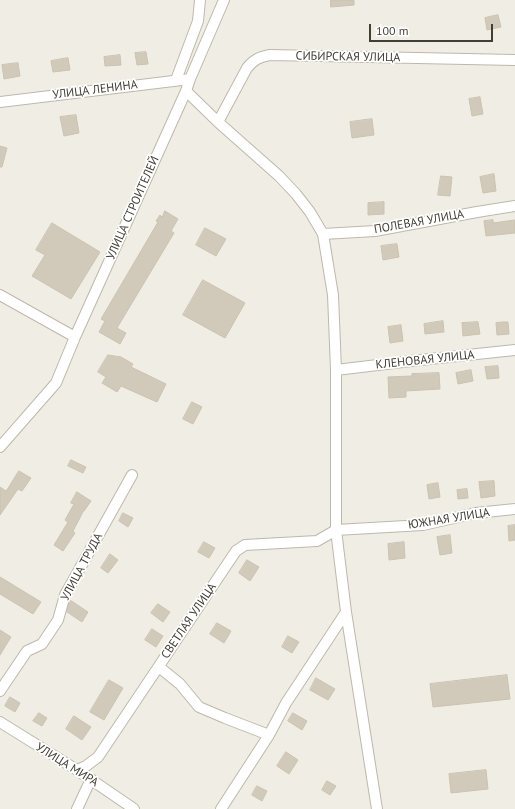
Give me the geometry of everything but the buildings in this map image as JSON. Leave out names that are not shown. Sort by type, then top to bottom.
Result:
[{"type":"street","points":[[176,80],[198,21],[200,0]]},
{"type":"street","name":"УЛИЦА СТРОИТЕЛЕЙ","points":[[0,447],[56,383],[75,337],[186,91],[224,0]]},
{"type":"street","name":"СИБИРСКАЯ УЛИЦА","points":[[218,122],[247,68],[252,61],[261,56],[515,60]]},
{"type":"street","name":"УЛИЦА ЛЕНИНА","points":[[0,102],[190,79]]},
{"type":"street","points":[[186,91],[218,122],[279,176],[310,212],[322,234],[333,295],[336,370],[336,530],[346,612],[377,809]]},
{"type":"street","name":"ПОЛЕВАЯ УЛИЦА","points":[[322,234],[375,231],[515,206]]},
{"type":"street","points":[[0,295],[75,337]]},
{"type":"street","name":"КЛЕНОВАЯ УЛИЦА","points":[[336,370],[515,350]]},
{"type":"street","name":"УЛИЦА ТРУДА","points":[[0,691],[27,651],[42,644],[58,620],[65,595],[132,475]]},
{"type":"street","name":"ЮЖНАЯ УЛИЦА","points":[[336,530],[423,525],[476,513],[515,510]]},
{"type":"street","name":"СВЕТЛАЯ УЛИЦА","points":[[77,770],[86,766],[98,757],[236,551],[245,545],[317,541],[336,530]]},
{"type":"street","points":[[221,809],[269,735],[286,703],[346,612]]},
{"type":"street","points":[[159,667],[180,684],[198,707],[269,735]]},
{"type":"street","name":"УЛИЦА МИРА","points":[[0,722],[77,770],[134,809]]},
{"type":"street","points":[[77,809],[90,779]]}]
